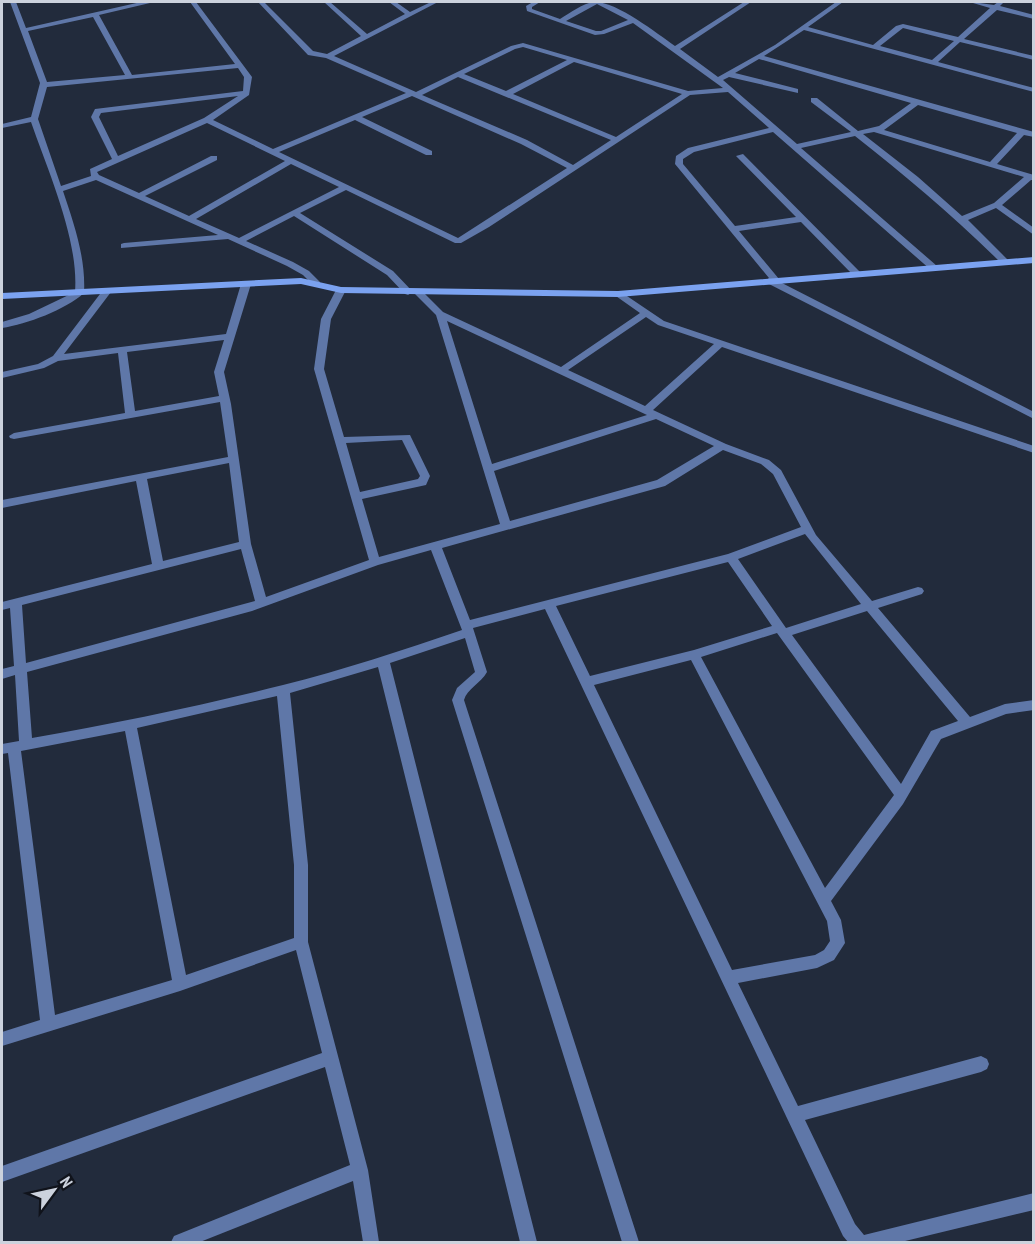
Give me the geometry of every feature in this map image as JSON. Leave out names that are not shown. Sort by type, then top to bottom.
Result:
[{"type":"street","points":[[2,325],[35,317],[80,293],[82,286],[78,258],[34,119],[44,86],[13,2]]},
{"type":"street","points":[[25,30],[147,2]]},
{"type":"street","points":[[193,2],[248,77],[246,93],[207,120],[93,171],[96,177],[290,264],[306,273],[317,284]]},
{"type":"street","points":[[261,2],[311,53],[328,56],[524,142],[573,168]]},
{"type":"street","points":[[327,2],[366,36]]},
{"type":"street","points":[[392,2],[409,14]]},
{"type":"street","points":[[328,56],[435,2]]},
{"type":"street","points":[[537,2],[529,6],[529,10],[599,33],[634,20]]},
{"type":"street","points":[[561,21],[597,2],[634,20],[718,80],[934,268]]},
{"type":"street","points":[[675,49],[748,2]]},
{"type":"street","points":[[826,2],[838,3]]},
{"type":"street","points":[[975,2],[998,4],[1034,16]]},
{"type":"street","points":[[718,80],[759,57],[838,3]]},
{"type":"street","points":[[933,63],[998,4]]},
{"type":"street","points":[[95,14],[130,77]]},
{"type":"street","points":[[875,47],[903,26],[960,38],[1034,58]]},
{"type":"street","points":[[803,28],[1034,90]]},
{"type":"street","points":[[272,152],[414,94],[513,47],[523,45],[688,93],[729,90]]},
{"type":"street","points":[[759,57],[1034,135]]},
{"type":"street","points":[[507,94],[575,59]]},
{"type":"street","points":[[44,86],[241,66]]},
{"type":"street","points":[[458,74],[617,140]]},
{"type":"street","points":[[728,74],[795,91]]},
{"type":"street","points":[[116,159],[95,117],[98,111],[246,93]]},
{"type":"street","points":[[207,120],[458,240],[486,225],[688,93]]},
{"type":"street","points":[[814,100],[915,179],[1005,262]]},
{"type":"street","points":[[795,147],[887,126],[917,102]]},
{"type":"street","points":[[356,117],[429,153]]},
{"type":"street","points":[[2,126],[34,119]]},
{"type":"street","points":[[775,129],[691,150],[679,158],[679,164],[734,229],[773,281],[1034,416]]},
{"type":"street","points":[[876,130],[1031,178]]},
{"type":"street","points":[[992,165],[1022,132]]},
{"type":"street","points":[[740,156],[857,274]]},
{"type":"street","points":[[139,196],[214,158]]},
{"type":"street","points":[[190,219],[290,161]]},
{"type":"street","points":[[58,190],[96,177]]},
{"type":"street","points":[[964,222],[964,218],[997,205],[1031,178]]},
{"type":"street","points":[[239,241],[345,187]]},
{"type":"street","points":[[997,205],[1034,233]]},
{"type":"street","points":[[294,213],[390,273],[440,314],[722,446],[772,466],[806,529],[968,723]]},
{"type":"street","points":[[734,229],[803,219]]},
{"type":"street","points":[[124,246],[229,236]]},
{"type":"street","points":[[2,296],[301,281],[341,290],[618,294],[1034,260]]},
{"type":"street","points":[[246,284],[219,372],[234,459],[245,544],[261,603]]},
{"type":"street","points":[[341,290],[326,319],[319,369],[375,562]]},
{"type":"street","points":[[56,358],[106,292]]},
{"type":"street","points":[[618,294],[661,323],[1034,450]]},
{"type":"street","points":[[561,371],[646,313]]},
{"type":"street","points":[[440,314],[506,526]]},
{"type":"street","points":[[2,375],[41,366],[56,358],[230,336]]},
{"type":"street","points":[[646,410],[720,344]]},
{"type":"street","points":[[122,350],[130,415]]},
{"type":"street","points":[[14,436],[224,398]]},
{"type":"street","points":[[489,469],[657,415]]},
{"type":"street","points":[[340,440],[406,437],[425,477],[422,482],[356,497]]},
{"type":"street","points":[[2,674],[261,603],[375,562],[661,483],[722,446]]},
{"type":"street","points":[[2,504],[234,459]]},
{"type":"street","points":[[141,477],[158,566]]},
{"type":"street","points":[[14,746],[130,726],[283,690],[383,661],[468,628],[549,604],[731,557],[806,529]]},
{"type":"street","points":[[2,606],[245,544]]},
{"type":"street","points":[[435,545],[468,628],[481,672],[477,681],[462,689],[458,700],[631,1242]]},
{"type":"street","points":[[731,557],[901,794]]},
{"type":"street","points":[[586,682],[870,607],[918,591]]},
{"type":"street","points":[[16,602],[22,669],[14,746],[48,1025]]},
{"type":"street","points":[[549,604],[849,1230],[859,1242]]},
{"type":"street","points":[[693,655],[834,920],[838,943],[829,954],[817,961],[728,978]]},
{"type":"street","points":[[383,661],[529,1242]]},
{"type":"street","points":[[283,690],[301,865],[301,942],[360,1170],[371,1242]]},
{"type":"street","points":[[823,901],[921,765],[936,735],[1005,709],[1034,705]]},
{"type":"street","points":[[130,726],[180,984]]},
{"type":"street","points":[[2,1039],[180,984],[301,942]]},
{"type":"street","points":[[2,1174],[331,1057]]},
{"type":"street","points":[[794,1115],[981,1064]]},
{"type":"street","points":[[180,1242],[360,1170]]},
{"type":"street","points":[[868,1242],[1034,1201]]}]
